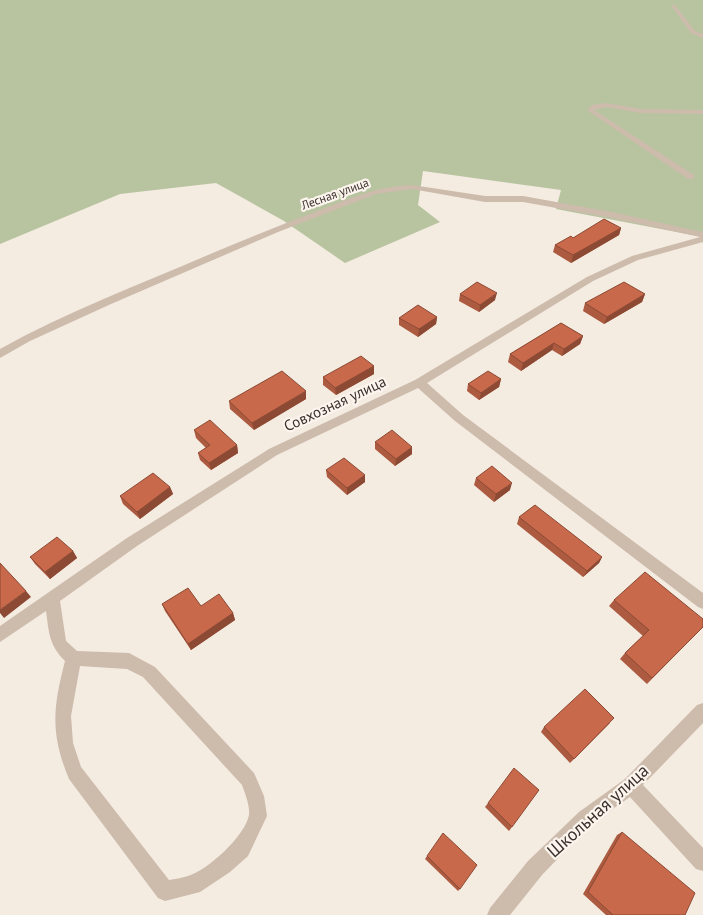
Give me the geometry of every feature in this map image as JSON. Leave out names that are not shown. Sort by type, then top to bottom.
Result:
[{"type":"street","points":[[674,6],[694,32],[703,36]]},
{"type":"street","points":[[691,177],[590,110],[594,106],[606,105],[641,111],[703,112]]},
{"type":"street","name":"Лесная улица","points":[[0,354],[26,339],[107,302],[276,230],[374,192],[393,188],[412,187],[484,199],[523,199],[612,215],[703,237]]},
{"type":"street","name":"Совхозная улица","points":[[0,635],[132,542],[273,452],[419,383],[590,279],[635,258],[703,237]]},
{"type":"street","points":[[419,383],[459,418],[702,603]]},
{"type":"street","points":[[52,598],[60,646],[74,658],[129,661],[149,672],[248,779],[255,796],[258,816],[241,849],[223,865],[192,885],[165,891],[75,773],[62,738],[62,702],[74,658]]},
{"type":"street","name":"Школьная улица","points":[[497,915],[535,868],[585,818],[630,785],[703,711]]},
{"type":"street","points":[[630,785],[703,862]]},
{"type":"green space","points":[[0,0],[703,0],[703,237],[556,209],[561,190],[423,171],[418,205],[440,222],[345,263],[284,221],[216,183],[120,194],[0,244]]},
{"type":"building","points":[[604,219],[621,228],[573,255],[555,245],[571,236],[573,238]]},
{"type":"building","points":[[477,282],[497,293],[480,305],[460,294]]},
{"type":"building","points":[[624,282],[645,294],[607,317],[585,303]]},
{"type":"building","points":[[418,305],[437,317],[419,329],[399,318]]},
{"type":"building","points":[[561,323],[583,336],[564,349],[554,343],[523,363],[510,354]]},
{"type":"building","points":[[361,356],[374,366],[335,388],[323,377]]},
{"type":"building","points":[[282,371],[306,391],[252,423],[229,401]]},
{"type":"building","points":[[488,371],[501,379],[481,393],[468,384]]},
{"type":"building","points":[[210,420],[237,445],[209,463],[198,453],[210,445],[194,430]]},
{"type":"building","points":[[392,430],[412,447],[396,459],[375,442]]},
{"type":"building","points":[[344,458],[365,475],[347,488],[326,470]]},
{"type":"building","points":[[492,466],[512,483],[496,494],[476,478]]},
{"type":"building","points":[[153,473],[170,487],[137,512],[120,496]]},
{"type":"building","points":[[535,505],[602,557],[587,571],[519,517]]},
{"type":"building","points":[[57,537],[73,551],[45,572],[30,557]]},
{"type":"building","points":[[0,563],[26,591],[0,610]]},
{"type":"building","points":[[645,572],[703,619],[703,627],[652,678],[625,653],[649,630],[614,600]]},
{"type":"building","points":[[188,588],[201,606],[219,594],[233,613],[188,644],[162,604]]},
{"type":"building","points":[[585,689],[614,718],[574,759],[544,727]]},
{"type":"building","points":[[514,768],[539,790],[512,827],[488,803]]},
{"type":"building","points":[[622,832],[695,893],[685,915],[613,915],[588,892]]},
{"type":"building","points":[[443,833],[477,865],[460,889],[427,856]]}]
